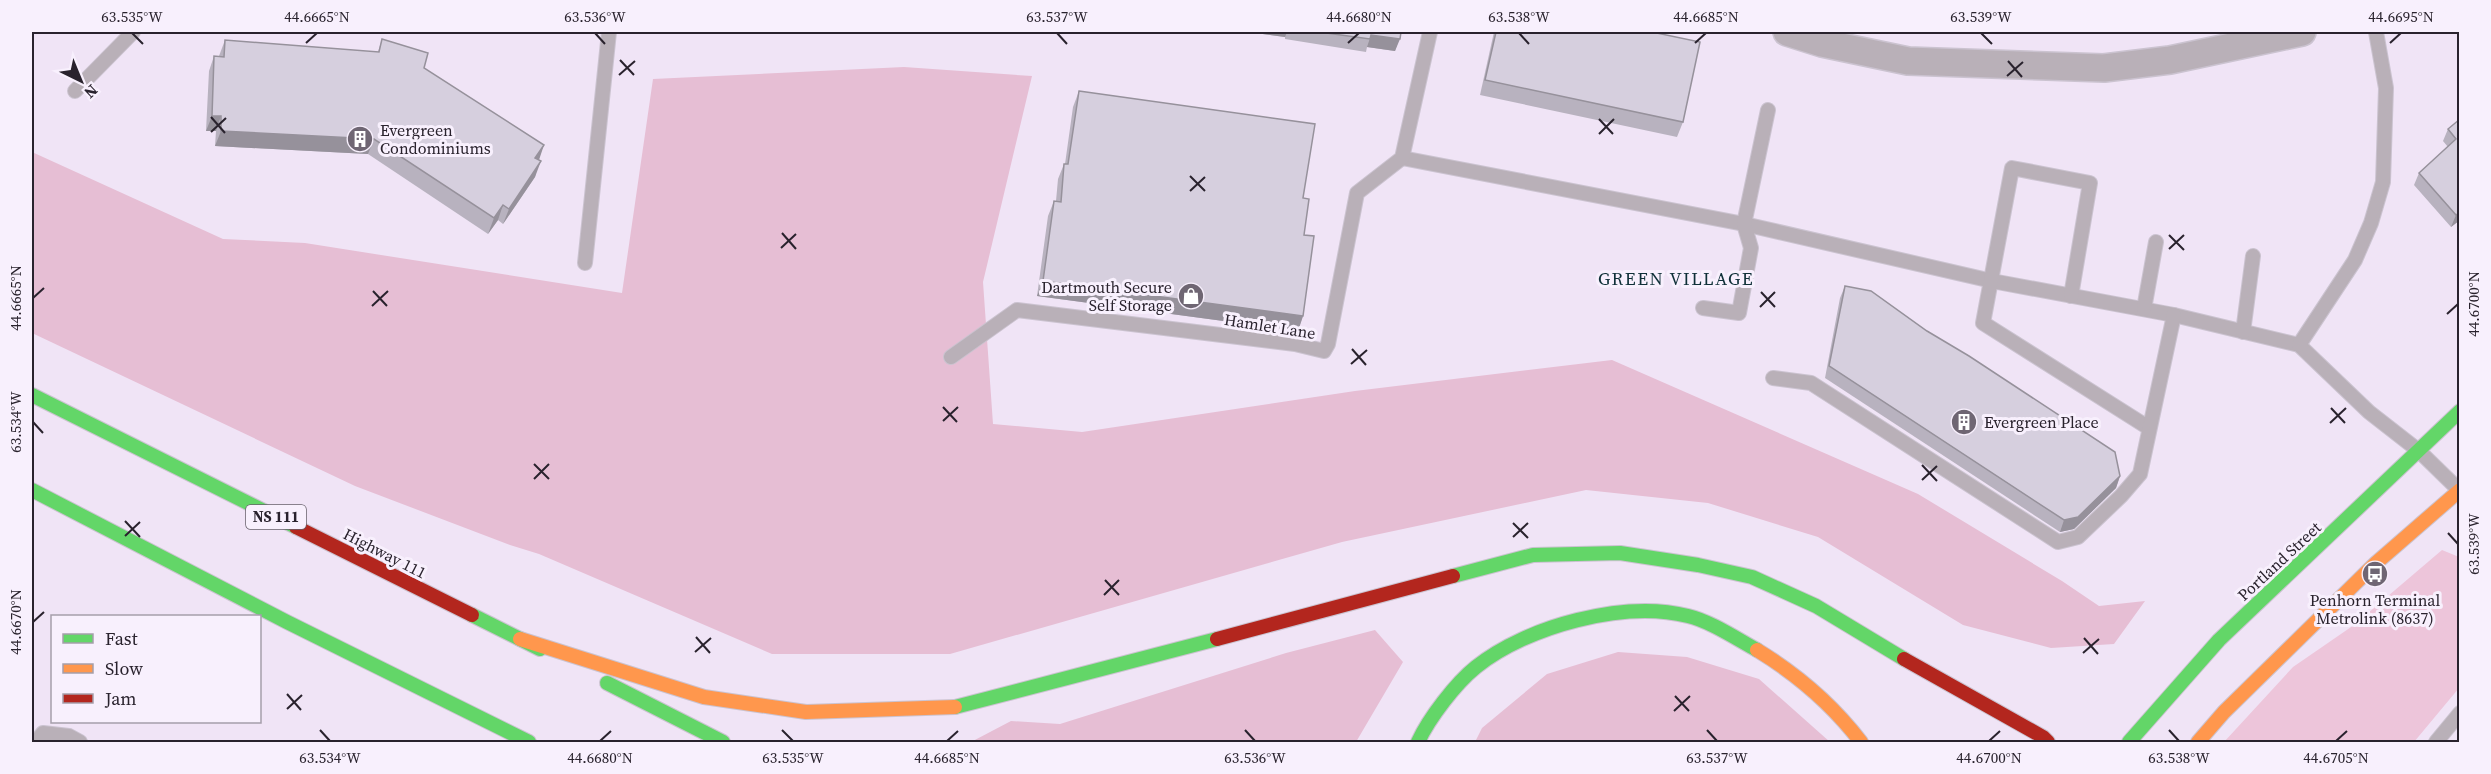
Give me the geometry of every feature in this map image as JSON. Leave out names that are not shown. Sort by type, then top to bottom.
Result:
[{"type":"main road","name":"Highway 111","points":[[32,395],[723,742]]},
{"type":"main road","name":"Portland Street","points":[[2129,742],[2219,640],[2460,411]]},
{"type":"main road","points":[[32,490],[287,622],[529,742]]},
{"type":"main road","points":[[2198,742],[2224,712],[2376,563],[2459,490]]},
{"type":"main road","points":[[520,639],[704,697],[806,712],[959,707],[1533,555],[1620,553],[1698,565],[1752,577],[1816,606],[2048,742]]},
{"type":"main road","points":[[1418,742],[1425,723],[1478,666],[1540,632],[1591,616],[1640,612],[1685,615],[1746,642],[1805,681],[1848,723],[1861,742]]},
{"type":"main road","points":[[287,622],[409,698]]},
{"type":"street","points":[[1786,32],[1822,43],[1908,61],[2104,68],[2170,60],[2302,32]]},
{"type":"lane","points":[[75,91],[134,32]]},
{"type":"lane","points":[[585,263],[609,32]]},
{"type":"lane","points":[[1430,32],[1402,158],[1744,224],[1992,281],[2174,315],[2299,345],[2369,412],[2419,451],[2459,490]]},
{"type":"lane","points":[[2299,345],[2355,260],[2371,223],[2383,182],[2386,88],[2376,32]]},
{"type":"lane","points":[[1703,308],[1739,314],[1751,248],[1744,224],[1768,110]]},
{"type":"lane","name":"Hamlet Lane","points":[[951,357],[1017,310],[1294,344],[1324,351],[1328,344],[1357,192],[1402,158]]},
{"type":"lane","points":[[2071,296],[2090,183],[2012,168],[1983,323],[2149,428]]},
{"type":"lane","points":[[2144,309],[2156,242]]},
{"type":"lane","points":[[2243,332],[2253,256]]},
{"type":"lane","points":[[1773,378],[1811,383],[2058,542],[2078,537],[2121,496],[2140,474],[2174,315]]},
{"type":"lane","points":[[2436,742],[2460,713]]},
{"type":"lane","points":[[36,742],[43,733],[69,736],[80,742]]},
{"type":"shaded area","points":[[904,67],[1032,76],[983,282],[993,424],[1082,432],[1355,391],[1612,360],[1918,494],[2099,606],[2145,601],[2114,644],[2051,648],[1963,625],[1818,537],[1708,503],[1586,490],[1342,542],[950,654],[772,654],[539,554],[355,486],[32,333],[32,152],[223,239],[305,243],[622,293],[653,79]]},
{"type":"shaded area","points":[[2442,550],[2459,557],[2459,688],[2414,742],[2224,742],[2293,667],[2354,625]]},
{"type":"shaded area","points":[[1375,630],[1403,662],[1356,742],[971,742],[1011,721],[1060,724],[1286,653]]},
{"type":"shaded area","points":[[1618,652],[1687,657],[1759,679],[1830,742],[1475,742],[1482,728],[1547,674]]},
{"type":"building","points":[[1319,32],[1401,32],[1400,39],[1371,35],[1370,39]]},
{"type":"building","points":[[1496,32],[1652,32],[1700,42],[1683,122],[1485,80]]},
{"type":"building","name":"Evergreen Condominiums","points":[[382,39],[428,53],[424,68],[544,145],[535,158],[541,161],[509,209],[503,205],[494,218],[374,139],[221,131],[221,116],[212,116],[214,56],[224,57],[225,40],[379,52]]},
{"type":"building","points":[[1079,91],[1315,124],[1303,198],[1309,199],[1304,235],[1314,236],[1303,316],[1043,281],[1054,201],[1061,202],[1064,164],[1068,164]]},
{"type":"building","points":[[2460,119],[2460,212],[2456,215],[2419,173],[2456,139],[2448,129]]},
{"type":"building","name":"Evergreen Place","points":[[1845,286],[1871,291],[1927,331],[2115,452],[2120,476],[2078,517],[2064,520],[1829,366]]},
{"type":"traffic: fast","points":[[32,395],[296,527]]},
{"type":"traffic: fast","points":[[2129,742],[2219,640],[2460,411]]},
{"type":"traffic: fast","points":[[32,490],[287,622],[529,742]]},
{"type":"traffic: fast","points":[[1453,576],[1533,555],[1620,553],[1698,565],[1752,577],[1816,606],[1904,659]]},
{"type":"traffic: fast","points":[[1418,742],[1444,702],[1476,667],[1497,652],[1522,639],[1577,620],[1635,611],[1688,616],[1714,626],[1757,650]]},
{"type":"traffic: fast","points":[[472,615],[540,649]]},
{"type":"traffic: fast","points":[[955,707],[1217,639]]},
{"type":"traffic: fast","points":[[607,683],[723,742]]},
{"type":"traffic: slow","points":[[2198,742],[2224,712],[2376,563],[2460,490]]},
{"type":"traffic: slow","points":[[520,639],[704,697],[806,712],[955,707]]},
{"type":"traffic: slow","points":[[1757,650],[1813,691],[1861,742]]},
{"type":"traffic: jam","points":[[296,527],[472,615]]},
{"type":"traffic: jam","points":[[1217,639],[1453,576]]},
{"type":"traffic: jam","points":[[1904,659],[2043,737],[2048,742]]},
{"type":"place","name":"Evergreen Condominiums","points":[[360,139]]},
{"type":"place","name":"Dartmouth Secure Self Storage","points":[[1191,296]]},
{"type":"place","name":"Evergreen Place","points":[[1964,422]]},
{"type":"place","name":"Penhorn Terminal Metrolink (8637)","points":[[2375,574]]},
{"type":"district","name":"GREEN VILLAGE","points":[[1676,279]]}]
